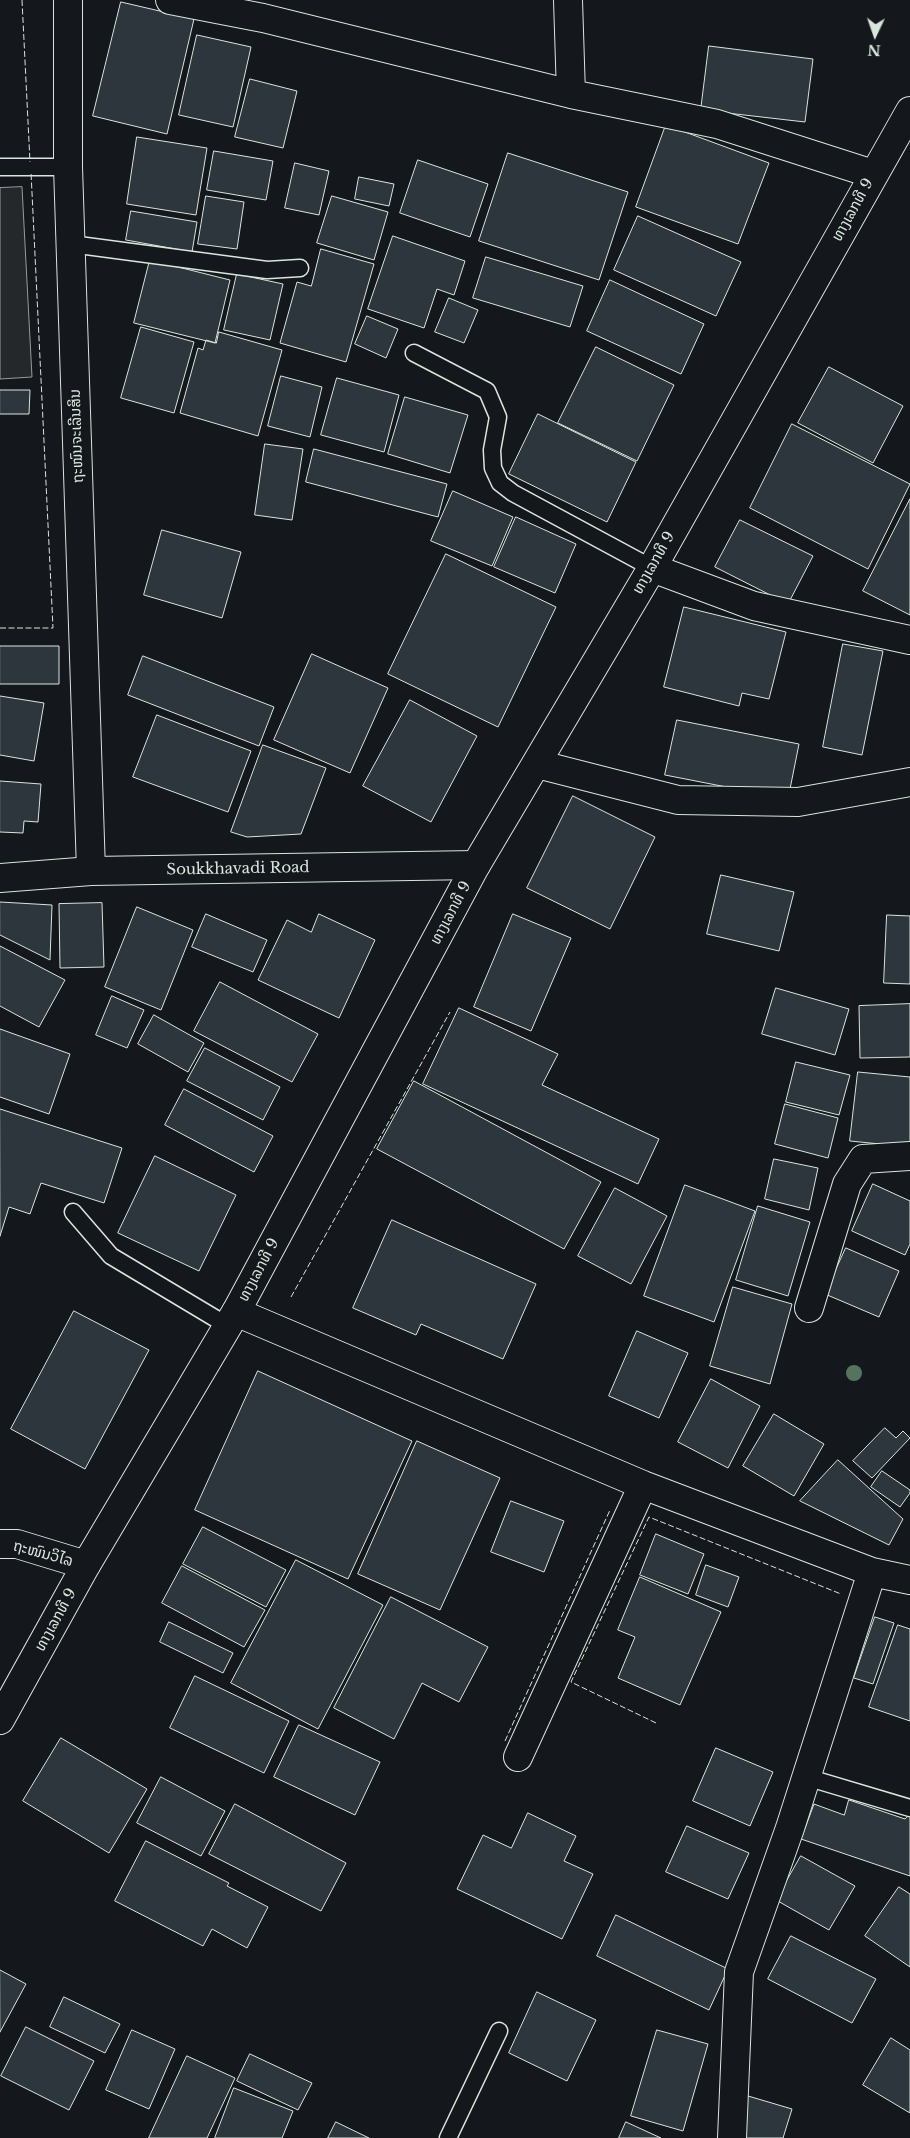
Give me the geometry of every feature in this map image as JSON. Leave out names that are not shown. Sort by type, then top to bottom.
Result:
[{"type":"street","name":"ຖະໜົນຈະເລີນສິນ","points":[[68,0],[68,167],[91,871]]},
{"type":"street","points":[[170,0],[263,18],[571,94],[717,124],[873,174]]},
{"type":"street","points":[[568,0],[571,94]]},
{"type":"street","name":"ທາງເລກທີ 9","points":[[0,1720],[86,1565],[232,1319],[476,865],[652,568],[910,111]]},
{"type":"street","points":[[652,568],[754,606],[910,640]]},
{"type":"street","points":[[536,764],[678,800],[798,802],[910,782]]},
{"type":"street","name":"Soukkhavadi Road","points":[[0,878],[91,871],[476,865]]},
{"type":"street","points":[[809,1308],[847,1184],[863,1159],[910,1156]]},
{"type":"street","points":[[232,1319],[643,1485],[872,1572],[910,1580]]},
{"type":"street","points":[[518,1757],[643,1485]]},
{"type":"street","name":"ຖະໜົນວິໄລ","points":[[0,1544],[17,1544],[86,1565]]},
{"type":"street","points":[[732,2138],[739,1972],[806,1777],[872,1572]]},
{"type":"lane","points":[[0,167],[68,167]]},
{"type":"lane","points":[[71,244],[267,270],[300,268]]},
{"type":"lane","points":[[414,353],[487,391],[498,417],[492,450],[493,468],[500,483],[513,493],[652,568]]},
{"type":"lane","points":[[74,1212],[112,1256],[232,1319]]},
{"type":"lane","points":[[806,1777],[910,1808]]},
{"type":"lane","points":[[448,2138],[499,2031]]},
{"type":"shaded area","points":[[22,187],[32,377],[0,379],[0,188]]},
{"type":"building","points":[[121,2],[194,19],[167,134],[93,116]]},
{"type":"building","points":[[197,35],[251,47],[233,127],[179,115]]},
{"type":"building","points":[[709,46],[813,59],[805,122],[701,110]]},
{"type":"building","points":[[250,79],[297,91],[283,148],[235,137]]},
{"type":"building","points":[[666,125],[769,163],[738,244],[636,207]]},
{"type":"building","points":[[137,137],[207,148],[196,215],[127,204]]},
{"type":"building","points":[[214,151],[273,161],[266,200],[207,190]]},
{"type":"building","points":[[508,153],[628,192],[599,280],[479,241]]},
{"type":"building","points":[[418,160],[488,184],[470,237],[400,213]]},
{"type":"building","points":[[295,163],[329,171],[319,215],[285,208]]},
{"type":"building","points":[[359,177],[394,184],[389,206],[355,199]]},
{"type":"building","points":[[206,196],[244,202],[237,249],[198,244]]},
{"type":"building","points":[[332,196],[388,212],[374,260],[317,243]]},
{"type":"building","points":[[131,211],[197,222],[192,252],[126,240]]},
{"type":"building","points":[[638,216],[741,262],[716,316],[614,270]]},
{"type":"building","points":[[393,236],[465,261],[454,295],[437,289],[424,328],[368,309]]},
{"type":"building","points":[[321,249],[374,264],[346,362],[280,343],[297,282],[311,286]]},
{"type":"building","points":[[486,257],[583,286],[570,327],[473,298]]},
{"type":"building","points":[[150,260],[230,280],[215,343],[134,323]]},
{"type":"building","points":[[237,274],[283,284],[270,340],[224,330]]},
{"type":"building","points":[[610,280],[704,324],[681,374],[587,331]]},
{"type":"building","points":[[449,298],[478,310],[464,343],[435,332]]},
{"type":"building","points":[[367,316],[398,329],[386,358],[355,344]]},
{"type":"building","points":[[141,327],[194,342],[174,413],[121,398]]},
{"type":"building","points":[[219,332],[282,350],[258,436],[180,413],[198,348],[203,350],[206,340],[216,343]]},
{"type":"building","points":[[596,347],[674,385],[637,461],[558,423]]},
{"type":"building","points":[[829,367],[903,406],[873,463],[798,423]]},
{"type":"building","points":[[281,376],[322,387],[310,437],[268,426]]},
{"type":"building","points":[[337,378],[399,395],[384,452],[321,435]]},
{"type":"building","points":[[0,390],[30,390],[29,414],[0,414]]},
{"type":"building","points":[[405,397],[468,415],[450,473],[388,454]]},
{"type":"building","points":[[538,414],[636,462],[607,522],[509,474]]},
{"type":"building","points":[[792,424],[910,484],[868,569],[750,508]]},
{"type":"building","points":[[265,444],[303,449],[292,520],[255,515]]},
{"type":"building","points":[[314,449],[447,484],[438,517],[306,482]]},
{"type":"building","points":[[453,491],[513,517],[492,566],[431,541]]},
{"type":"building","points":[[910,499],[910,615],[863,591]]},
{"type":"building","points":[[516,517],[576,544],[555,593],[494,567]]},
{"type":"building","points":[[740,520],[813,556],[788,604],[715,567]]},
{"type":"building","points":[[162,530],[241,552],[222,618],[144,595]]},
{"type":"building","points":[[446,554],[556,607],[498,727],[388,674]]},
{"type":"building","points":[[684,607],[786,632],[769,699],[742,693],[739,706],[664,687]]},
{"type":"building","points":[[843,644],[883,651],[862,755],[823,747]]},
{"type":"building","points":[[0,646],[59,646],[59,684],[0,684]]},
{"type":"building","points":[[312,654],[388,688],[350,773],[274,740]]},
{"type":"building","points":[[143,656],[274,707],[259,746],[128,695]]},
{"type":"building","points":[[0,696],[44,703],[34,761],[0,755]]},
{"type":"building","points":[[410,700],[477,736],[431,822],[363,786]]},
{"type":"building","points":[[157,715],[251,751],[228,812],[133,777]]},
{"type":"building","points":[[677,720],[799,744],[788,799],[665,775]]},
{"type":"building","points":[[263,745],[326,768],[301,834],[247,837],[231,832]]},
{"type":"building","points":[[0,781],[41,784],[38,822],[24,821],[23,833],[0,832]]},
{"type":"building","points":[[573,796],[655,837],[610,929],[527,888]]},
{"type":"building","points":[[721,875],[794,892],[779,951],[707,934]]},
{"type":"building","points":[[0,902],[52,905],[50,960],[0,935]]},
{"type":"building","points":[[102,903],[104,967],[60,968],[59,904]]},
{"type":"building","points":[[137,907],[193,930],[161,1010],[105,987]]},
{"type":"building","points":[[206,914],[267,940],[253,972],[192,947]]},
{"type":"building","points":[[319,914],[375,940],[339,1018],[258,980],[287,920],[311,932]]},
{"type":"building","points":[[513,914],[571,938],[531,1031],[474,1007]]},
{"type":"building","points":[[887,915],[910,916],[910,984],[884,983]]},
{"type":"building","points":[[0,946],[65,980],[39,1027],[0,1006]]},
{"type":"building","points":[[220,982],[318,1034],[292,1082],[194,1031]]},
{"type":"building","points":[[776,988],[849,1009],[835,1055],[762,1034]]},
{"type":"building","points":[[112,996],[144,1010],[127,1048],[96,1035]]},
{"type":"building","points":[[910,1004],[910,1057],[860,1058],[859,1006]]},
{"type":"building","points":[[459,1008],[558,1054],[542,1085],[659,1139],[638,1184],[423,1084]]},
{"type":"building","points":[[154,1015],[204,1043],[188,1072],[138,1044]]},
{"type":"building","points":[[0,1029],[70,1054],[49,1114],[0,1097]]},
{"type":"building","points":[[205,1048],[280,1087],[263,1120],[187,1081]]},
{"type":"building","points":[[796,1062],[850,1075],[839,1115],[786,1102]]},
{"type":"building","points":[[858,1072],[910,1077],[910,1147],[850,1141]]},
{"type":"building","points":[[414,1081],[601,1182],[564,1249],[377,1149]]},
{"type":"building","points":[[184,1089],[273,1136],[254,1172],[165,1125]]},
{"type":"building","points":[[785,1104],[838,1118],[828,1158],[775,1144]]},
{"type":"building","points":[[0,1109],[122,1148],[104,1203],[41,1183],[30,1214],[9,1207],[0,1236]]},
{"type":"building","points":[[155,1156],[236,1195],[199,1271],[118,1233]]},
{"type":"building","points":[[774,1159],[818,1168],[809,1210],[765,1199]]},
{"type":"building","points":[[873,1184],[910,1201],[910,1244],[905,1255],[852,1231]]},
{"type":"building","points":[[685,1185],[755,1211],[714,1322],[644,1296]]},
{"type":"building","points":[[615,1188],[667,1216],[631,1284],[578,1256]]},
{"type":"building","points":[[758,1206],[810,1222],[788,1296],[736,1280]]},
{"type":"building","points":[[392,1220],[536,1284],[503,1359],[421,1324],[416,1335],[353,1308]]},
{"type":"building","points":[[846,1248],[899,1271],[879,1317],[825,1294]]},
{"type":"building","points":[[733,1287],[792,1304],[770,1384],[710,1366]]},
{"type":"building","points":[[74,1311],[149,1350],[85,1469],[11,1429]]},
{"type":"building","points":[[637,1331],[688,1353],[659,1418],[609,1396]]},
{"type":"building","points":[[258,1371],[412,1441],[348,1579],[195,1510]]},
{"type":"building","points":[[711,1379],[760,1406],[728,1468],[678,1442]]},
{"type":"building","points":[[774,1414],[824,1444],[794,1496],[743,1466]]},
{"type":"building","points":[[885,1428],[896,1438],[903,1431],[910,1438],[872,1478],[853,1461]]},
{"type":"building","points":[[417,1441],[500,1478],[440,1610],[358,1574]]},
{"type":"building","points":[[838,1460],[903,1519],[889,1545],[800,1501]]},
{"type":"building","points":[[882,1471],[910,1490],[910,1493],[900,1507],[871,1487]]},
{"type":"building","points":[[511,1501],[564,1521],[544,1572],[491,1552]]},
{"type":"building","points":[[203,1527],[286,1570],[266,1607],[183,1564]]},
{"type":"building","points":[[656,1534],[704,1554],[688,1594],[640,1575]]},
{"type":"building","points":[[296,1560],[383,1605],[318,1729],[231,1683]]},
{"type":"building","points":[[706,1565],[739,1577],[728,1607],[696,1595]]},
{"type":"building","points":[[182,1566],[265,1610],[244,1647],[162,1603]]},
{"type":"building","points":[[640,1577],[721,1612],[680,1705],[618,1678],[635,1637],[618,1630]]},
{"type":"building","points":[[391,1597],[488,1647],[459,1702],[422,1683],[394,1739],[334,1708]]},
{"type":"building","points":[[875,1617],[894,1623],[873,1684],[854,1678]]},
{"type":"building","points":[[169,1622],[233,1653],[223,1673],[160,1642]]},
{"type":"building","points":[[898,1625],[910,1629],[910,1721],[869,1707]]},
{"type":"building","points":[[195,1676],[289,1721],[264,1773],[170,1728]]},
{"type":"building","points":[[299,1725],[380,1762],[355,1815],[274,1777]]},
{"type":"building","points":[[61,1738],[147,1789],[109,1853],[23,1801]]},
{"type":"building","points":[[716,1748],[773,1772],[750,1826],[693,1801]]},
{"type":"building","points":[[161,1777],[225,1811],[201,1856],[137,1823]]},
{"type":"building","points":[[849,1800],[905,1819],[910,1814],[910,1876],[801,1839],[814,1804],[844,1815]]},
{"type":"building","points":[[235,1804],[346,1863],[321,1911],[209,1854]]},
{"type":"building","points":[[528,1813],[576,1836],[564,1861],[593,1874],[562,1939],[457,1889],[483,1835],[511,1848]]},
{"type":"building","points":[[687,1826],[749,1853],[728,1899],[666,1872]]},
{"type":"building","points":[[146,1841],[229,1883],[227,1886],[268,1907],[247,1948],[212,1929],[203,1946],[115,1901]]},
{"type":"building","points":[[801,1856],[855,1886],[829,1930],[776,1900]]},
{"type":"building","points":[[899,1887],[910,1894],[910,1967],[865,1936]]},
{"type":"building","points":[[616,1915],[728,1969],[709,2010],[597,1956]]},
{"type":"building","points":[[791,1936],[876,1979],[852,2023],[768,1979]]},
{"type":"building","points":[[0,1970],[26,1984],[0,2032]]},
{"type":"building","points":[[537,1992],[596,2020],[567,2081],[509,2053]]},
{"type":"building","points":[[64,1997],[120,2024],[105,2053],[50,2027]]},
{"type":"building","points":[[26,2027],[94,2061],[69,2110],[1,2076]]},
{"type":"building","points":[[132,2030],[175,2049],[149,2109],[106,2090]]},
{"type":"building","points":[[657,2030],[708,2044],[683,2131],[631,2116]]},
{"type":"building","points":[[891,2038],[910,2050],[910,2113],[863,2085]]},
{"type":"building","points":[[250,2054],[312,2083],[298,2110],[237,2081]]},
{"type":"building","points":[[187,2056],[235,2078],[207,2138],[149,2138]]},
{"type":"building","points":[[234,2088],[293,2111],[282,2138],[215,2138]]},
{"type":"building","points":[[748,2096],[792,2109],[783,2138],[736,2138]]},
{"type":"building","points":[[336,2122],[369,2138],[328,2138]]},
{"type":"building","points":[[626,2122],[661,2138],[619,2138]]},
{"type":"fence","points":[[22,0],[30,162]]},
{"type":"fence","points":[[0,628],[53,628],[31,172]]},
{"type":"fence","points":[[291,1297],[450,1012]]},
{"type":"fence","points":[[505,1741],[610,1510]]},
{"type":"fence","points":[[656,1723],[571,1682],[649,1517],[841,1594]]}]
